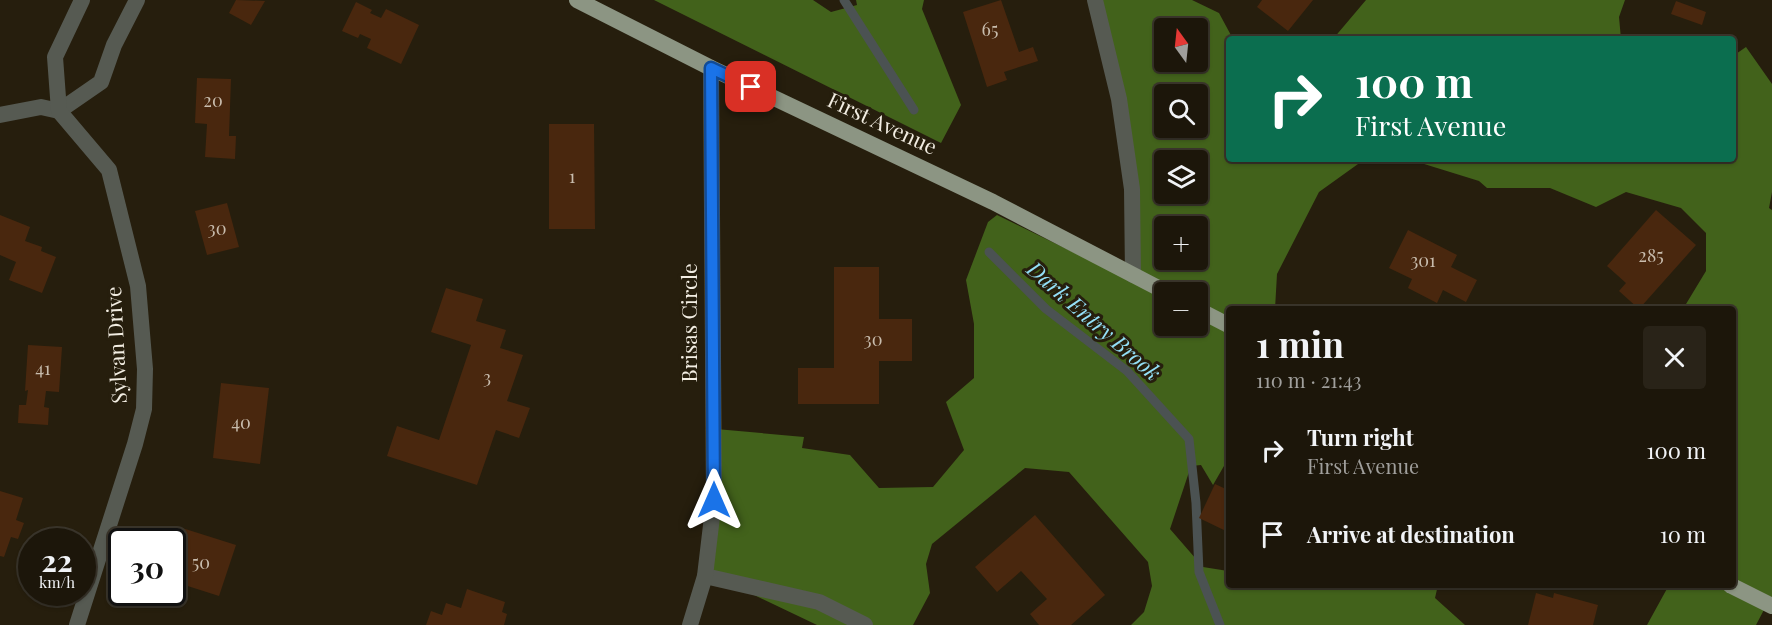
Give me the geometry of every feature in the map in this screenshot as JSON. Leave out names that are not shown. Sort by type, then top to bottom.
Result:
[{"type":"main road","name":"First Avenue","points":[[577,0],[711,68],[993,202],[1154,286]]},
{"type":"main road","points":[[1208,315],[1226,324]]},
{"type":"main road","points":[[1736,588],[1772,606]]},
{"type":"street","points":[[59,111],[55,57],[82,0]]},
{"type":"street","points":[[0,116],[41,107],[59,111],[101,82],[114,45],[137,0]]},
{"type":"street","points":[[1095,0],[1119,99],[1132,189],[1133,275]]},
{"type":"street","points":[[1101,22],[1110,0]]},
{"type":"street","name":"Brisas Circle","points":[[690,625],[705,576],[714,500],[711,68]]},
{"type":"street","name":"Sylvan Drive","points":[[59,111],[109,170],[138,286],[145,369],[144,409],[135,444],[77,625]]},
{"type":"street","points":[[705,576],[819,602],[848,614],[865,625]]},
{"type":"green space","points":[[654,0],[813,0],[831,12],[857,5],[856,0],[924,0],[922,9],[961,105],[941,143]]},
{"type":"green space","points":[[1092,0],[1192,0],[1219,13],[1231,36],[1226,36],[1226,162],[1361,162],[1319,192],[1277,274],[1275,306],[1226,306],[1226,462],[1213,485],[1201,465],[1191,466],[1170,529],[1203,567],[1226,571],[1226,588],[1437,588],[1435,598],[1465,625],[1131,625],[1144,612],[1152,586],[1148,562],[1069,472],[1025,468],[932,544],[926,564],[930,593],[913,625],[817,625],[708,573],[716,429],[804,437],[802,448],[850,455],[879,488],[933,487],[964,450],[946,402],[974,378],[974,324],[966,280],[988,222],[997,215],[1126,278],[1136,218]]},
{"type":"green space","points":[[1366,0],[1625,0],[1619,17],[1621,36],[1336,36]]},
{"type":"green space","points":[[1746,47],[1772,84],[1772,192],[1769,208],[1772,210],[1772,605],[1767,604],[1756,625],[1647,625],[1667,588],[1736,588],[1736,306],[1685,306],[1706,271],[1706,233],[1681,208],[1626,192],[1596,207],[1550,188],[1487,188],[1479,181],[1418,162],[1736,162],[1736,54]]},
{"type":"building","points":[[236,0],[265,1],[251,25],[229,13]]},
{"type":"building","points":[[1001,0],[1019,52],[1033,47],[1038,61],[1004,72],[1007,80],[987,87],[963,12]]},
{"type":"building","points":[[1262,0],[1313,0],[1288,31],[1257,7]]},
{"type":"building","points":[[1676,1],[1706,12],[1702,25],[1671,14]]},
{"type":"building","points":[[356,2],[372,10],[370,13],[381,18],[386,9],[419,25],[401,64],[367,48],[371,39],[360,34],[358,38],[342,31]]},
{"type":"building","points":[[197,78],[231,79],[229,136],[236,136],[235,159],[205,157],[207,124],[195,123]]},
{"type":"building","points":[[549,124],[594,124],[595,229],[549,229]]},
{"type":"building","points":[[227,203],[239,247],[207,255],[195,211]]},
{"type":"building","points":[[1656,210],[1696,245],[1642,306],[1636,306],[1619,291],[1626,283],[1607,266]]},
{"type":"building","points":[[0,215],[30,227],[25,241],[42,247],[41,251],[56,257],[42,293],[9,280],[16,262],[0,255]]},
{"type":"building","points":[[1408,230],[1457,255],[1451,267],[1477,280],[1466,302],[1443,290],[1437,303],[1408,288],[1412,279],[1389,268]]},
{"type":"building","points":[[834,267],[879,267],[879,319],[912,319],[912,361],[879,361],[879,404],[798,404],[798,368],[834,368]]},
{"type":"building","points":[[446,288],[483,299],[476,321],[506,330],[500,348],[523,355],[507,401],[530,408],[519,438],[496,430],[477,485],[387,456],[397,426],[439,440],[471,345],[431,332]]},
{"type":"building","points":[[28,345],[62,347],[59,392],[46,391],[44,407],[49,408],[48,425],[18,423],[19,405],[26,405],[28,390],[25,391]]},
{"type":"building","points":[[221,383],[269,388],[260,464],[213,458]]},
{"type":"building","points":[[1215,484],[1226,489],[1226,531],[1199,518]]},
{"type":"building","points":[[0,491],[23,498],[16,520],[24,523],[22,528],[18,528],[18,539],[11,537],[4,557],[0,556]]},
{"type":"building","points":[[1035,515],[1105,595],[1071,625],[1039,625],[1030,614],[1047,599],[1021,571],[997,592],[975,567]]},
{"type":"building","points":[[186,529],[236,545],[219,596],[186,585]]},
{"type":"building","points":[[467,589],[505,602],[502,612],[507,614],[504,625],[426,625],[431,611],[442,615],[446,603],[461,608]]},
{"type":"building","points":[[1536,593],[1553,598],[1554,593],[1598,605],[1593,625],[1528,625]]},
{"type":"waterway","name":"Dark Entry Brook","points":[[844,0],[914,110]]},
{"type":"waterway","name":"Dark Entry Brook","points":[[989,252],[1046,309],[1127,371],[1189,439],[1196,503],[1199,572],[1220,625]]},
{"type":"route","points":[[714,500],[711,68],[751,87]]}]
